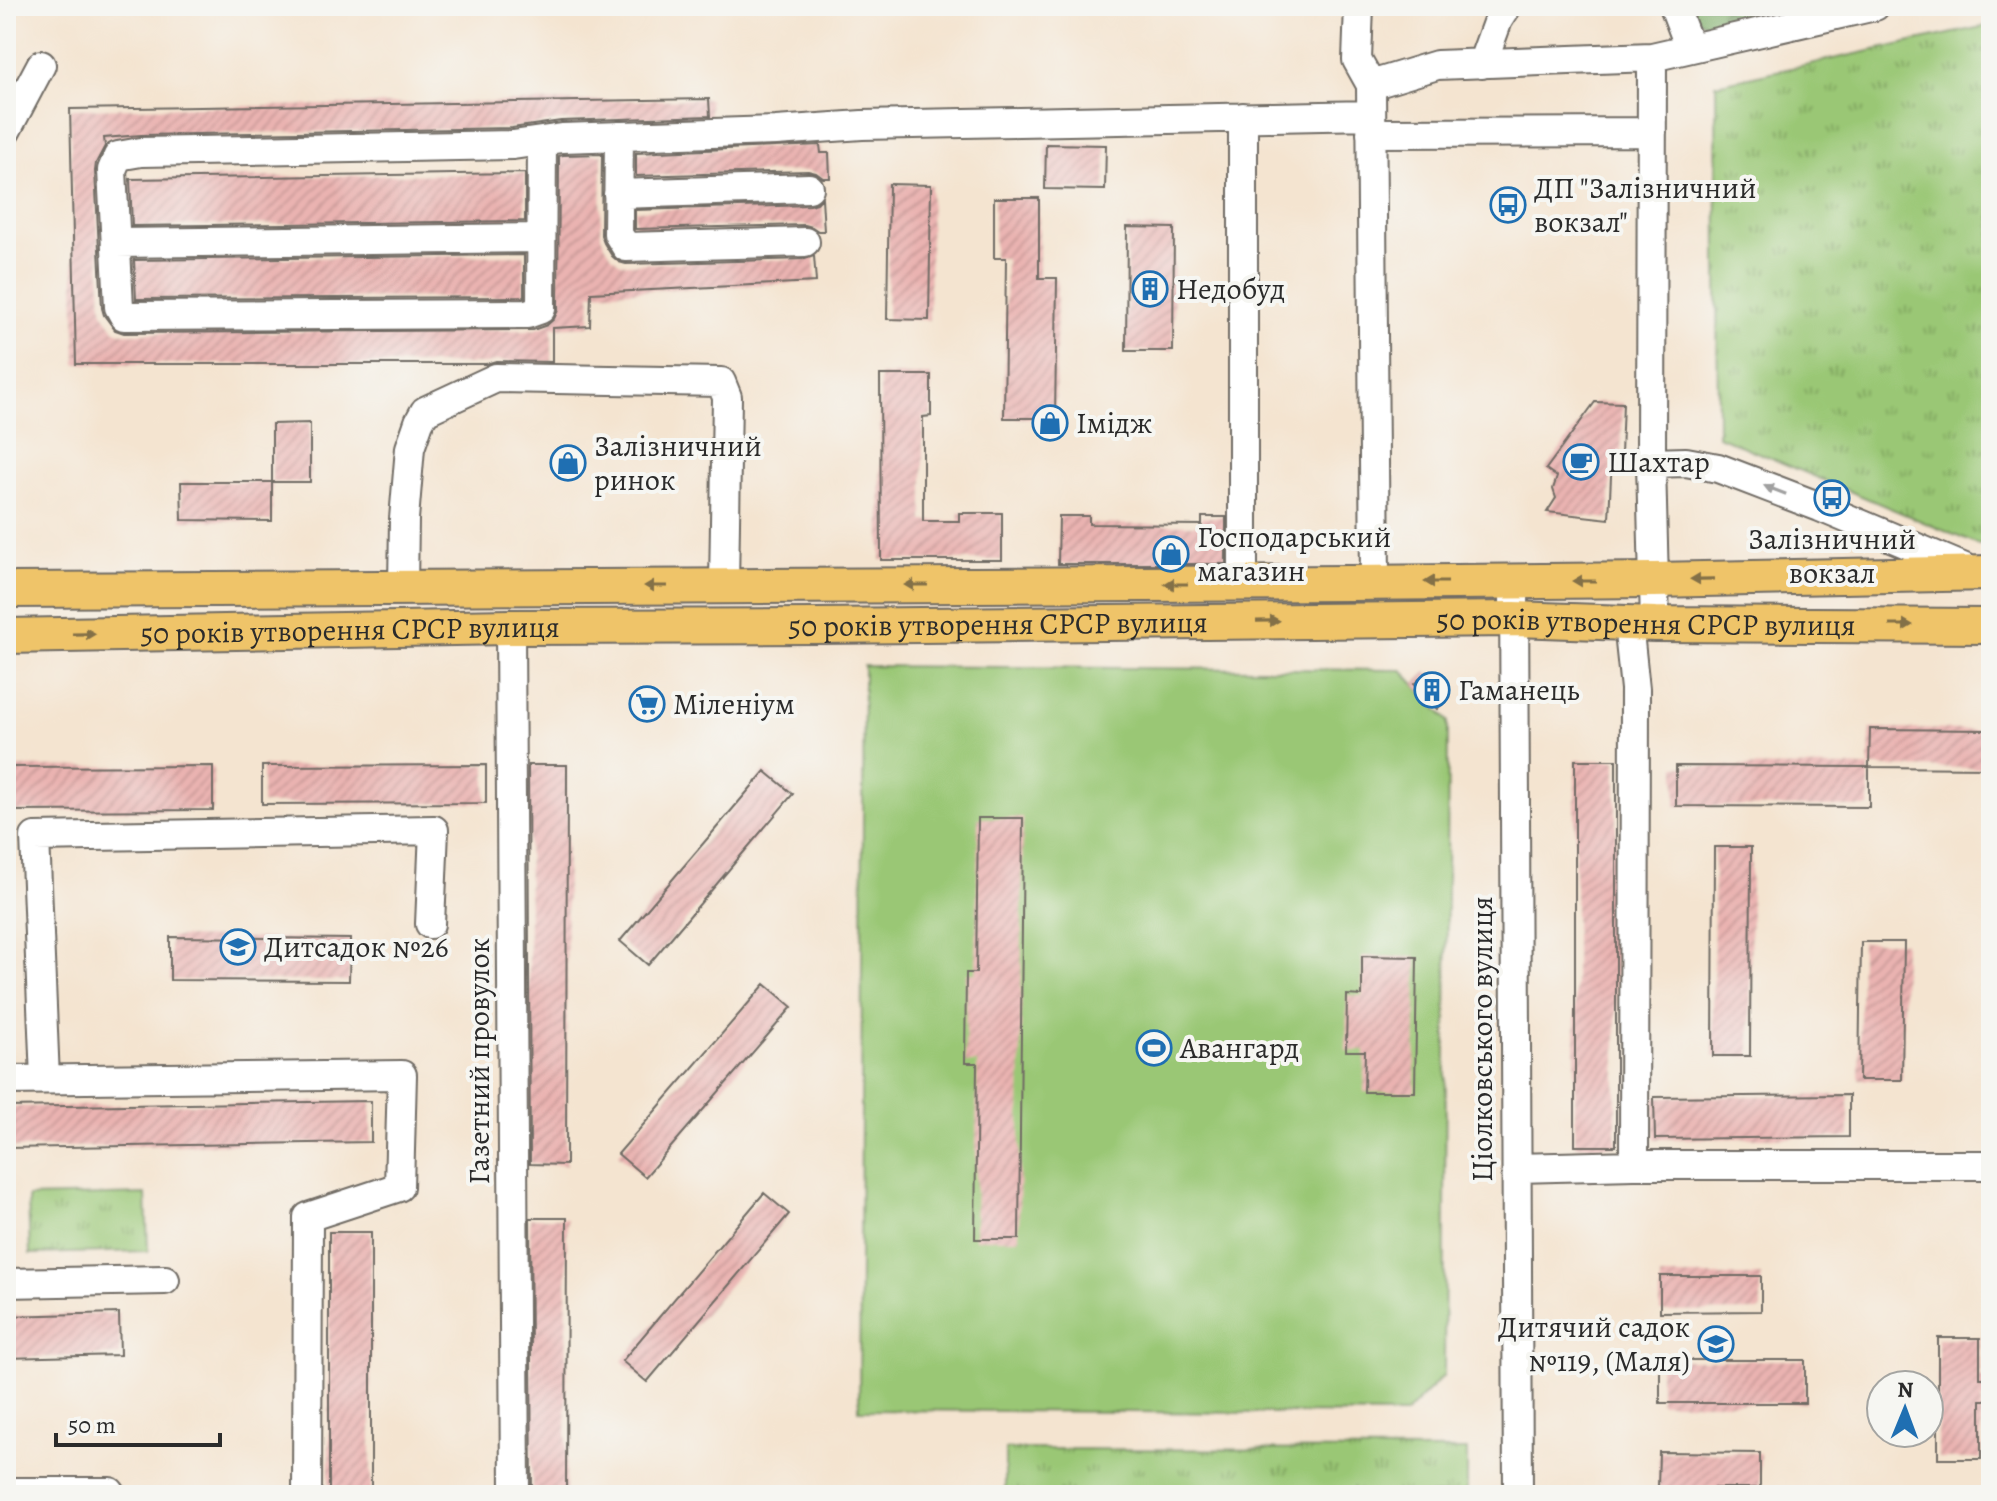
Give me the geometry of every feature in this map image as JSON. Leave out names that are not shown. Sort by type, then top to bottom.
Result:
[{"type":"main road","name":"50 років утворення СРСР вулиця","points":[[6,590],[1514,582],[1984,573]]},
{"type":"main road","name":"50 років утворення СРСР вулиця","points":[[6,636],[510,627],[1514,619],[1641,624],[1991,626]]},
{"type":"street","points":[[1359,6],[1357,60],[1371,85],[1375,583]]},
{"type":"street","points":[[1482,64],[1498,20],[1507,6]]},
{"type":"street","points":[[1674,6],[1690,48]]},
{"type":"street","points":[[1371,85],[1437,65],[1652,57],[1875,6]]},
{"type":"street","points":[[1634,1165],[1635,689],[1641,624],[1654,580],[1651,463],[1652,57]]},
{"type":"street","points":[[6,131],[41,65]]},
{"type":"street","points":[[542,141],[541,309],[527,314],[124,316],[119,307],[112,170],[118,156],[141,152],[513,145],[562,138],[862,125],[1243,117],[1652,132]]},
{"type":"street","points":[[1243,117],[1243,583]]},
{"type":"street","points":[[619,136],[618,234],[626,247],[805,242]]},
{"type":"street","points":[[618,194],[809,188]]},
{"type":"street","points":[[116,243],[541,238]]},
{"type":"street","points":[[403,587],[404,519],[410,448],[419,422],[425,411],[496,378],[721,382],[727,397],[724,586]]},
{"type":"street","points":[[1651,463],[1686,462],[1718,468],[1984,573]]},
{"type":"street","name":"Ціолковського вулиця","points":[[1514,582],[1518,1495]]},
{"type":"street","name":"Газетний провулок","points":[[510,627],[515,1495]]},
{"type":"street","points":[[45,1079],[35,837],[434,830],[430,924]]},
{"type":"street","points":[[6,1080],[402,1075],[399,1187],[308,1217],[307,1495]]},
{"type":"street","points":[[1517,1168],[1991,1165]]},
{"type":"street","points":[[6,1283],[165,1280]]},
{"type":"street","points":[[6,1492],[110,1492],[112,1495]]},
{"type":"green space","points":[[1688,6],[1834,6],[1717,33],[1687,11]]},
{"type":"green space","points":[[1991,25],[1991,544],[1978,545],[1718,436],[1716,84]]},
{"type":"green space","name":"Авангард","points":[[864,666],[1402,670],[1448,721],[1444,1375],[1405,1414],[859,1410]]},
{"type":"green space","points":[[146,1194],[148,1251],[30,1254],[28,1197]]},
{"type":"green space","points":[[1005,1449],[1467,1450],[1467,1495],[1005,1495]]},
{"type":"building","points":[[709,99],[710,116],[561,121],[512,128],[104,138],[105,146],[95,171],[104,315],[115,330],[124,333],[533,330],[547,325],[558,310],[559,156],[563,155],[602,154],[601,235],[612,256],[619,262],[805,259],[814,256],[816,282],[591,293],[590,326],[552,328],[552,362],[76,364],[70,109]]},
{"type":"building","points":[[1046,144],[1106,145],[1105,190],[1045,189]]},
{"type":"building","points":[[820,145],[821,153],[829,153],[830,178],[808,171],[636,176],[636,153]]},
{"type":"building","points":[[525,173],[525,221],[132,226],[130,179]]},
{"type":"building","points":[[889,184],[931,185],[929,320],[887,319]]},
{"type":"building","name":"ДП \"Залізничний вокзал\"","points":[[1498,196],[1518,197],[1518,214],[1498,213]]},
{"type":"building","points":[[822,198],[824,231],[805,225],[635,229],[635,210],[810,205]]},
{"type":"building","points":[[994,198],[1039,198],[1039,278],[1057,278],[1055,418],[1004,418],[1006,258],[994,258]]},
{"type":"building","name":"Недобуд","points":[[1127,227],[1174,228],[1173,351],[1126,351]]},
{"type":"building","points":[[524,255],[524,297],[136,299],[134,260]]},
{"type":"building","points":[[880,375],[931,375],[931,416],[923,417],[923,521],[959,521],[959,513],[1002,513],[1002,560],[881,560]]},
{"type":"building","name":"Шахтар","points":[[1595,402],[1623,403],[1621,454],[1612,455],[1609,519],[1547,512],[1556,498],[1553,489],[1557,477],[1546,469]]},
{"type":"building","points":[[310,423],[310,482],[272,482],[272,424]]},
{"type":"building","points":[[181,482],[272,482],[272,521],[182,520]]},
{"type":"building","points":[[1059,516],[1089,516],[1089,524],[1202,525],[1202,517],[1226,517],[1226,564],[1058,564]]},
{"type":"building","name":"Гаманець","points":[[1427,672],[1450,697],[1437,709],[1414,684]]},
{"type":"building","points":[[1870,729],[1991,730],[1991,768],[1869,767]]},
{"type":"building","points":[[1575,760],[1616,760],[1616,1146],[1575,1146]]},
{"type":"building","points":[[486,765],[486,803],[262,804],[262,766]]},
{"type":"building","points":[[528,765],[567,765],[566,1165],[530,1164]]},
{"type":"building","points":[[213,766],[213,810],[6,811],[6,767]]},
{"type":"building","points":[[1676,766],[1869,767],[1869,807],[1676,806]]},
{"type":"building","points":[[765,771],[793,794],[648,965],[620,941]]},
{"type":"building","points":[[978,818],[1023,818],[1019,1239],[975,1239],[977,1063],[965,1063],[966,973],[976,973]]},
{"type":"building","points":[[1714,847],[1751,847],[1750,1056],[1713,1056]]},
{"type":"building","points":[[170,937],[350,939],[349,981],[170,980]]},
{"type":"building","points":[[1861,942],[1904,942],[1902,1080],[1859,1080]]},
{"type":"building","points":[[1362,956],[1417,957],[1415,1092],[1364,1092],[1365,1051],[1346,1051],[1347,995],[1362,996]]},
{"type":"building","points":[[765,984],[792,1007],[645,1177],[618,1154]]},
{"type":"building","points":[[1849,1095],[1849,1137],[1655,1139],[1654,1097]]},
{"type":"building","points":[[371,1101],[371,1142],[6,1148],[6,1107]]},
{"type":"building","points":[[764,1193],[789,1214],[647,1382],[622,1361]]},
{"type":"building","points":[[530,1218],[567,1218],[566,1495],[532,1495]]},
{"type":"building","points":[[329,1232],[371,1232],[371,1495],[329,1495]]},
{"type":"building","points":[[1660,1276],[1761,1276],[1761,1311],[1660,1312]]},
{"type":"building","points":[[119,1313],[120,1355],[6,1358],[6,1316]]},
{"type":"building","points":[[1938,1338],[1980,1338],[1980,1378],[1991,1378],[1991,1400],[1981,1400],[1981,1459],[1938,1459],[1938,1449],[1945,1449],[1945,1369],[1938,1369]]},
{"type":"building","points":[[1660,1360],[1805,1360],[1805,1403],[1660,1403]]},
{"type":"building","points":[[1659,1452],[1760,1453],[1760,1488],[1658,1488]]},
{"type":"place","name":"ДП \"Залізничний вокзал\"","points":[[1508,205]]},
{"type":"place","name":"Недобуд","points":[[1150,289]]},
{"type":"place","name":"Імідж","points":[[1050,423]]},
{"type":"place","name":"Шахтар","points":[[1581,462]]},
{"type":"place","name":"Залізничний ринок","points":[[568,463]]},
{"type":"place","name":"Залізничний вокзал","points":[[1832,498]]},
{"type":"place","name":"Господарський магазин","points":[[1171,554]]},
{"type":"place","name":"Гаманець","points":[[1432,690]]},
{"type":"place","name":"Міленіум","points":[[647,704]]},
{"type":"place","name":"Дитсадок №26","points":[[238,947]]},
{"type":"place","name":"Авангард","points":[[1154,1048]]},
{"type":"place","name":"Дитячий садок №119, (Маля)","points":[[1716,1344]]}]
